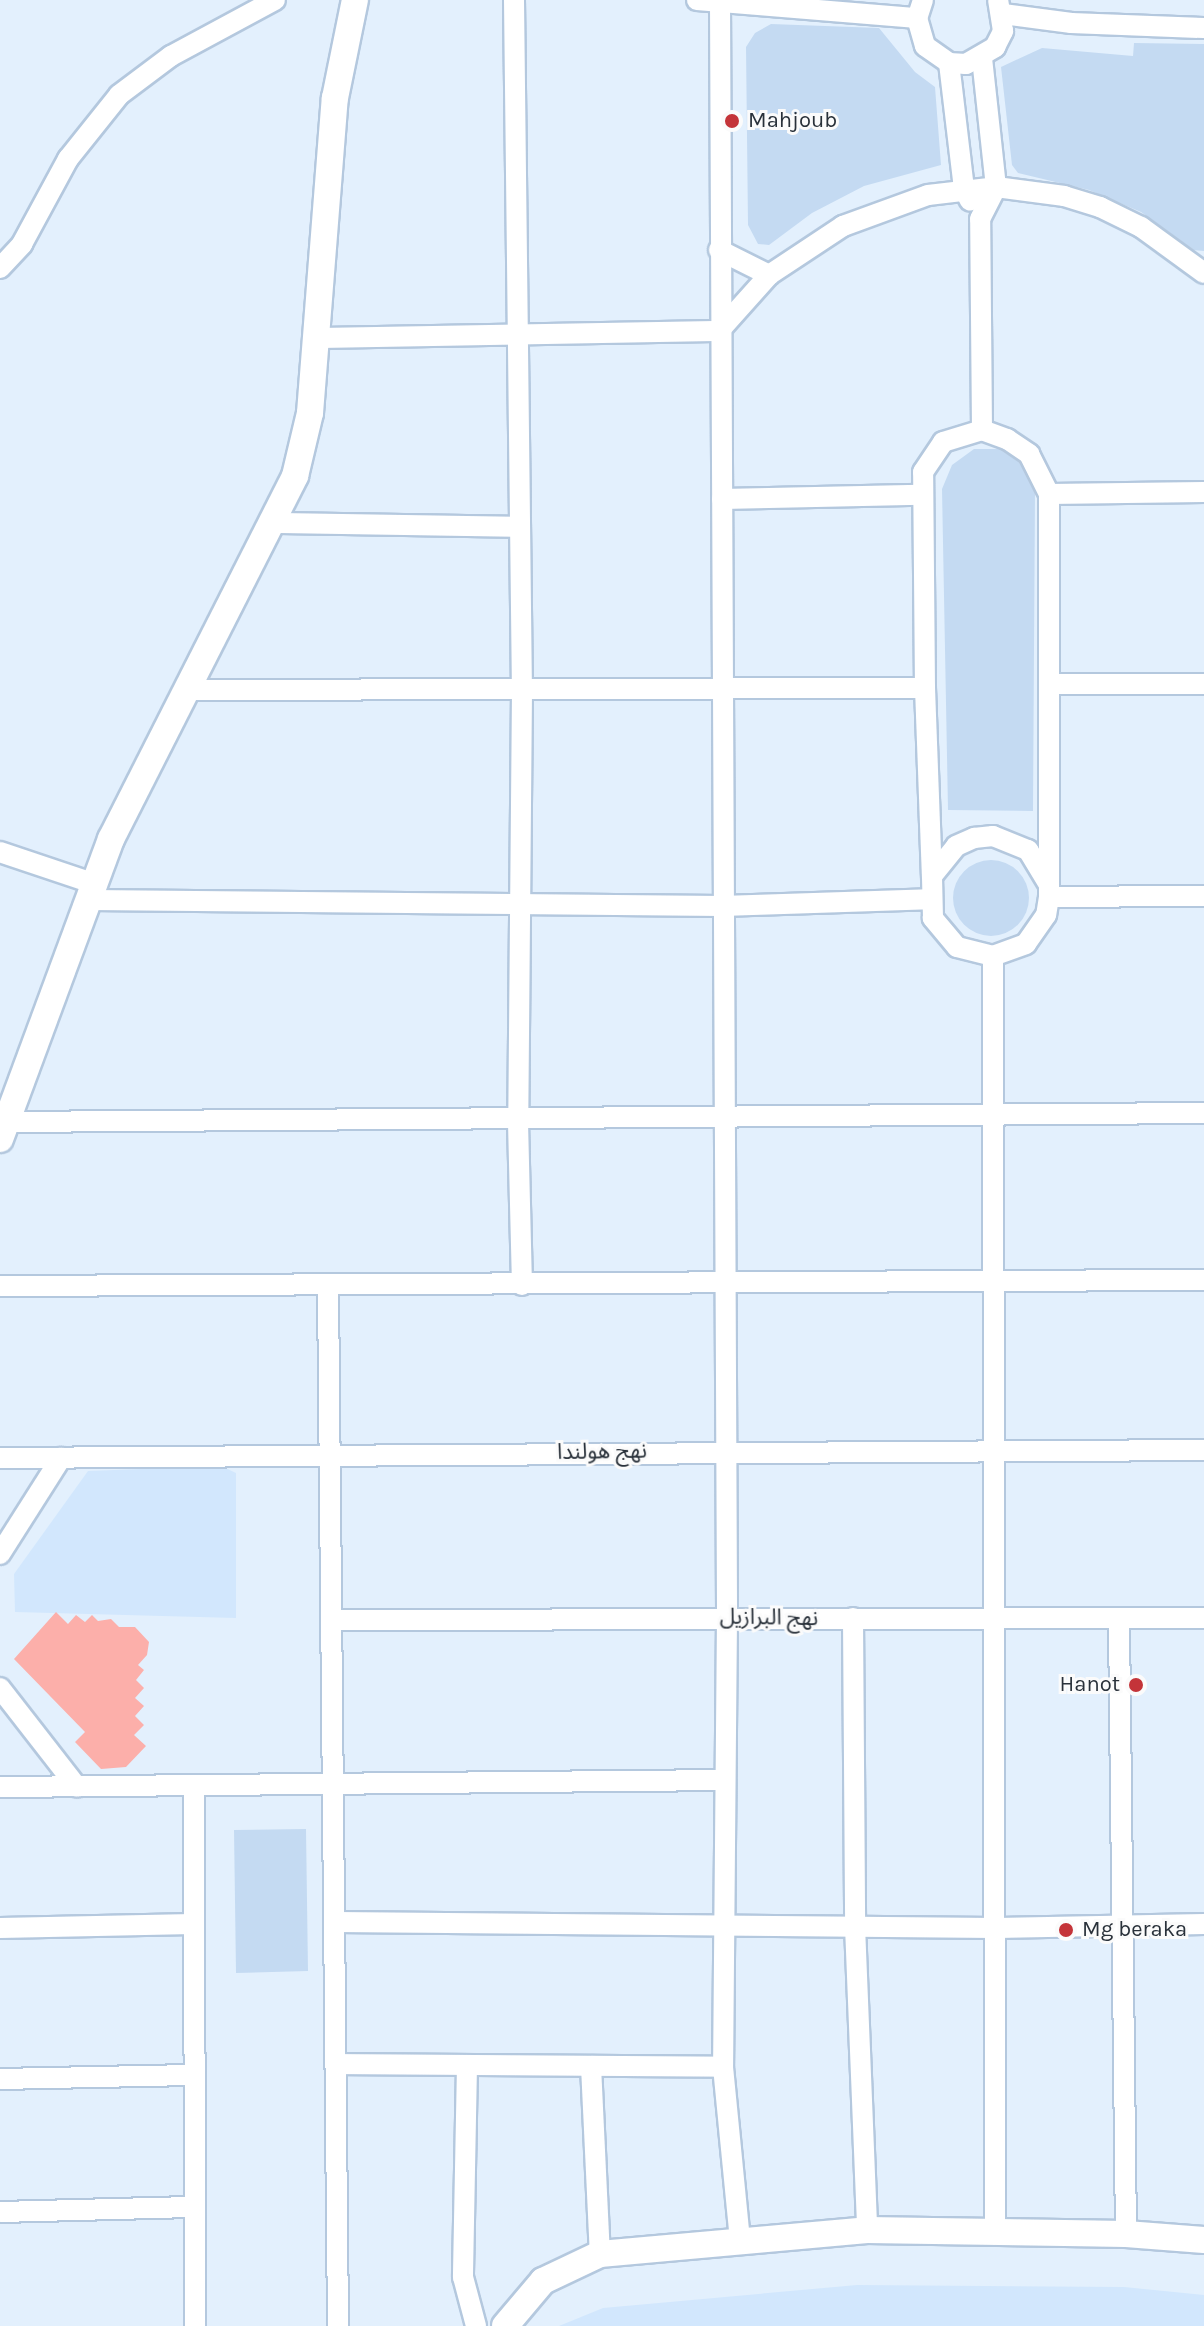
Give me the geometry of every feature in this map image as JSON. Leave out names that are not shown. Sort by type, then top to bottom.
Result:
[{"type":"street","points":[[0,268],[22,244],[84,135],[119,95],[171,56],[275,0]]},
{"type":"street","points":[[355,0],[335,98],[316,338],[304,444],[274,523],[132,792],[3,1130],[1204,1113]]},
{"type":"street","points":[[514,0],[522,690],[518,1122],[522,1285]]},
{"type":"street","points":[[697,0],[920,9],[925,46],[949,63],[982,58],[1003,31],[1001,7],[1071,23],[1204,28]]},
{"type":"street","points":[[720,2],[722,1119],[727,1617],[723,1780],[723,2067],[740,2239]]},
{"type":"street","points":[[982,58],[996,187],[980,219],[982,430]]},
{"type":"street","points":[[949,63],[964,189],[980,219]]},
{"type":"street","points":[[316,338],[719,331],[769,275],[843,226],[893,205],[964,189],[996,187],[1064,196],[1100,207],[1141,227],[1204,273]]},
{"type":"street","points":[[719,250],[769,275]]},
{"type":"street","points":[[982,430],[1029,454],[1049,494],[1049,890],[1038,931],[1026,944],[993,956],[974,954],[942,934],[929,899],[932,876],[921,495],[931,454],[960,434],[982,430]]},
{"type":"street","points":[[1049,494],[1204,492]]},
{"type":"street","points":[[722,499],[921,495]]},
{"type":"street","points":[[274,523],[519,527]]},
{"type":"street","points":[[1050,684],[1204,684]]},
{"type":"street","points":[[186,690],[925,688]]},
{"type":"street","points":[[932,876],[956,846],[993,836],[1028,850],[1049,890]]},
{"type":"street","points":[[0,852],[93,892],[519,906],[722,906],[929,899]]},
{"type":"street","points":[[1049,890],[1204,896]]},
{"type":"street","points":[[993,956],[995,2231]]},
{"type":"street","points":[[0,1286],[724,1285],[1204,1280]]},
{"type":"street","points":[[328,1285],[334,1620],[338,2326]]},
{"type":"street","name":"نهج هولندا","points":[[0,1458],[726,1450],[1204,1450]]},
{"type":"street","points":[[0,1554],[61,1458]]},
{"type":"street","name":"نهج البرازيل","points":[[334,1620],[727,1617],[994,1621],[1204,1618]]},
{"type":"street","points":[[853,1618],[855,1926],[867,2230]]},
{"type":"street","points":[[1119,1620],[1120,1925],[1126,2234]]},
{"type":"street","points":[[0,1688],[77,1787]]},
{"type":"street","points":[[0,1787],[723,1780]]},
{"type":"street","points":[[194,1787],[192,2075],[195,2326]]},
{"type":"street","points":[[336,1922],[995,1928],[1204,1924]]},
{"type":"street","points":[[0,1928],[193,1924]]},
{"type":"street","points":[[338,2064],[723,2067]]},
{"type":"street","points":[[467,2065],[463,2277],[476,2326]]},
{"type":"street","points":[[591,2066],[600,2254]]},
{"type":"street","points":[[0,2079],[192,2075]]},
{"type":"street","points":[[0,2212],[194,2207]]},
{"type":"street","points":[[505,2326],[543,2281],[600,2254],[740,2239],[867,2230],[1126,2234],[1204,2240]]},
{"type":"shaded area","points":[[771,24],[879,28],[915,72],[935,87],[941,165],[864,186],[812,213],[769,245],[758,244],[748,225],[746,47],[755,33]]},
{"type":"shaded area","points":[[1134,43],[1204,44],[1204,251],[1193,250],[1141,212],[1089,190],[1018,173],[1012,165],[1001,67],[1042,48],[1133,56]]},
{"type":"shaded area","points":[[974,449],[1002,449],[1015,455],[1025,465],[1035,492],[1033,811],[948,810],[942,489],[952,465]]},
{"type":"shaded area","points":[[991,860],[1006,863],[1018,871],[1026,883],[1029,898],[1026,913],[1018,925],[1006,933],[991,936],[976,933],[964,925],[956,913],[953,898],[956,883],[964,871],[976,863]]},
{"type":"shaded area","points":[[221,1466],[236,1473],[236,1618],[15,1612],[14,1574],[88,1471]]},
{"type":"shaded area","points":[[306,1829],[308,1971],[236,1973],[234,1830]]},
{"type":"shaded area","points":[[857,2285],[1124,2287],[1204,2295],[1204,2326],[559,2326],[603,2308]]},
{"type":"building","points":[[56,1612],[68,1624],[76,1615],[85,1622],[92,1615],[98,1621],[111,1619],[119,1627],[135,1627],[149,1642],[147,1655],[138,1665],[144,1670],[136,1680],[144,1688],[135,1698],[144,1706],[135,1716],[144,1725],[134,1735],[146,1746],[126,1767],[101,1769],[75,1742],[85,1732],[14,1659]]},
{"type":"place","name":"Mahjoub","points":[[732,121]]},
{"type":"place","name":"Hanot","points":[[1136,1685]]},
{"type":"place","name":"Mg beraka","points":[[1066,1930]]}]
